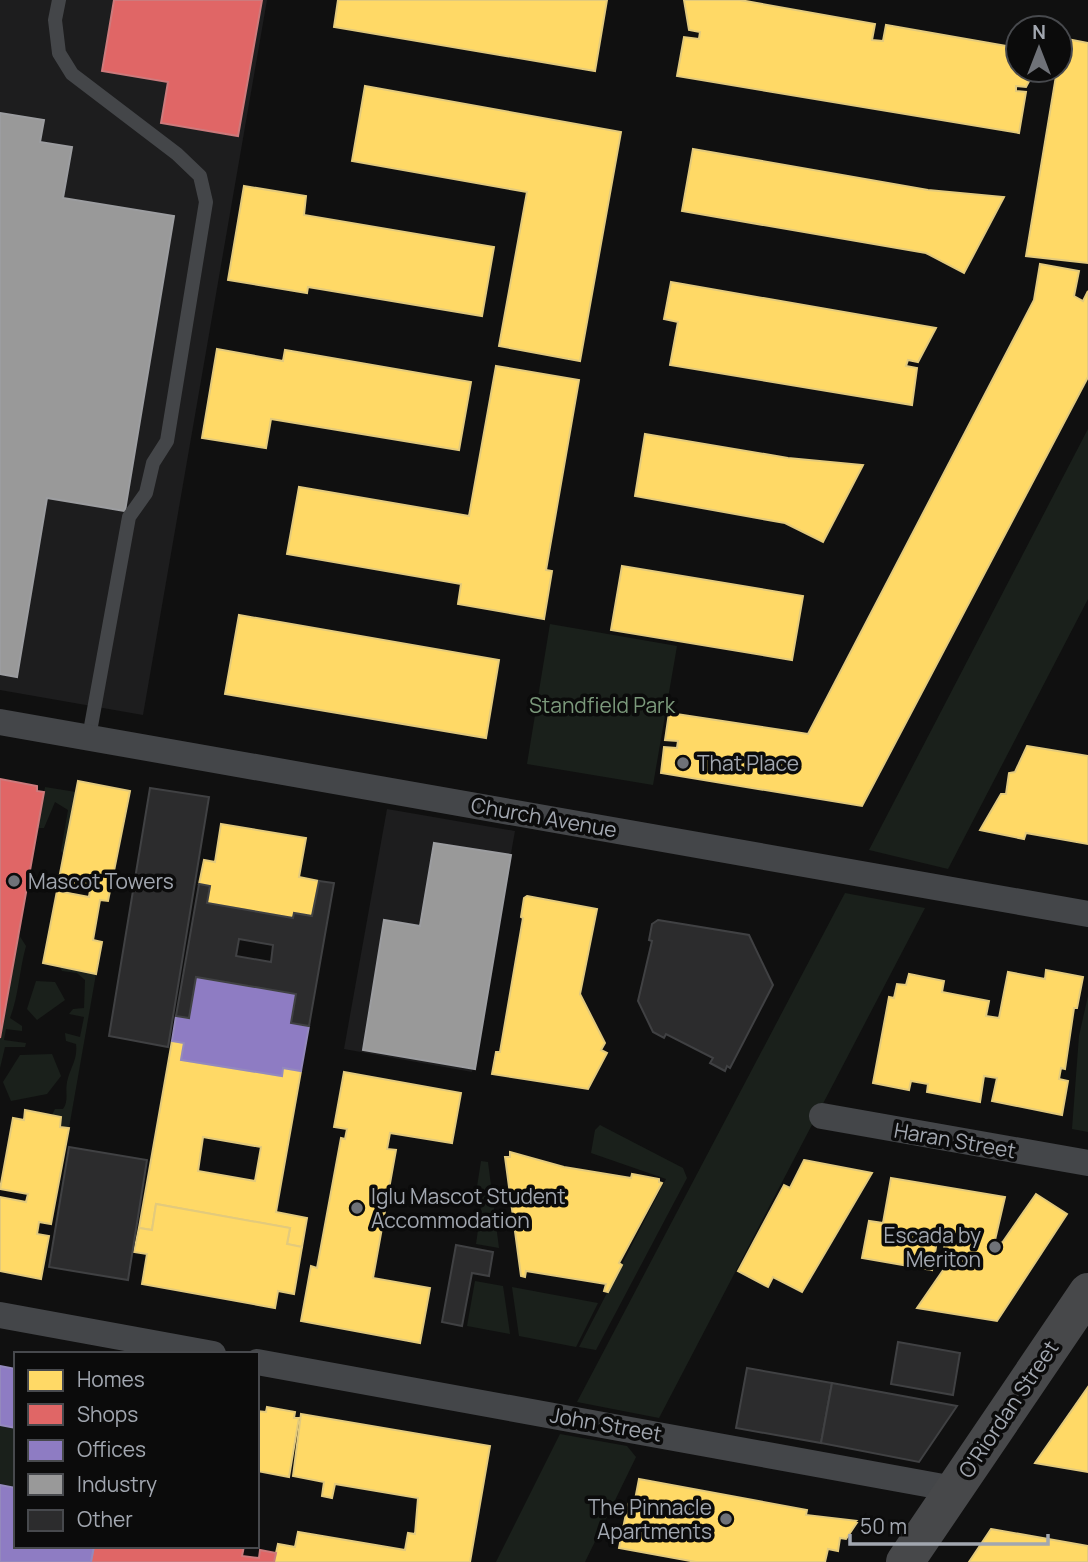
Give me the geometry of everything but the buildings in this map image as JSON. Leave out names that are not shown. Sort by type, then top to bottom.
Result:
[{"type":"main road","name":"O'Riordan Street","points":[[905,1562],[1088,1292]]},
{"type":"street","name":"Church Avenue","points":[[0,722],[1088,914]]},
{"type":"street","name":"Haran Street","points":[[822,1116],[1088,1163]]},
{"type":"street","points":[[0,1315],[202,1352]]},
{"type":"street","name":"John Street","points":[[259,1362],[954,1489]]},
{"type":"lane","points":[[59,0],[55,20],[60,53],[72,74],[177,154],[200,176],[206,202],[167,441],[153,463],[146,493],[129,517],[89,737]]},
{"type":"shaded area","points":[[0,0],[267,0],[143,715],[0,690]]},
{"type":"shaded area","points":[[387,809],[515,831],[472,1072],[344,1049]]},
{"type":"green space","points":[[1088,429],[1088,599],[948,869],[869,850]]},
{"type":"green space","name":"Standfield Park","points":[[550,624],[677,646],[653,785],[527,764]]},
{"type":"green space","points":[[45,787],[76,792],[64,855],[61,851],[68,810],[55,802],[44,828],[38,828]]},
{"type":"green space","points":[[845,893],[925,908],[659,1418],[577,1402]]},
{"type":"green space","points":[[19,935],[26,946],[10,1018],[22,1026],[22,1031],[6,1029],[4,1040],[26,1043],[25,1047],[5,1047],[0,1068],[0,1038]]},
{"type":"green space","points":[[60,967],[96,974],[69,1128],[60,1127],[61,1117],[52,1115],[55,1109],[63,1109],[66,1103],[67,1082],[75,1059],[76,1044],[66,1041],[65,1033],[80,1037],[84,1017],[69,1014],[73,1009],[84,1008],[85,980],[77,973],[62,971]]},
{"type":"green space","points":[[36,981],[55,982],[65,1000],[37,1020],[27,1009]]},
{"type":"green space","points":[[1088,996],[1088,1132],[1072,1129],[1079,1036]]},
{"type":"green space","points":[[52,1054],[61,1076],[47,1094],[11,1101],[3,1082],[20,1055]]},
{"type":"green space","points":[[600,1125],[683,1168],[687,1178],[596,1350],[579,1347],[666,1179],[591,1153],[595,1130]]},
{"type":"green space","points":[[481,1161],[488,1162],[499,1248],[476,1244],[483,1195],[476,1193]]},
{"type":"green space","points":[[475,1281],[503,1286],[510,1334],[467,1326]]},
{"type":"green space","points":[[512,1287],[598,1303],[576,1347],[519,1336]]},
{"type":"green space","points":[[0,1425],[14,1428],[14,1488],[0,1485]]},
{"type":"green space","points":[[560,1434],[627,1446],[636,1457],[585,1562],[496,1562]]},
{"type":"place","name":"That Place","points":[[683,763]]},
{"type":"place","name":"Mascot Towers","points":[[14,881]]},
{"type":"place","name":"Iglu Mascot Student Accommodation","points":[[357,1208]]},
{"type":"place","name":"Escada by Meriton","points":[[995,1247]]},
{"type":"place","name":"The Pinnacle Apartments","points":[[726,1519]]}]
